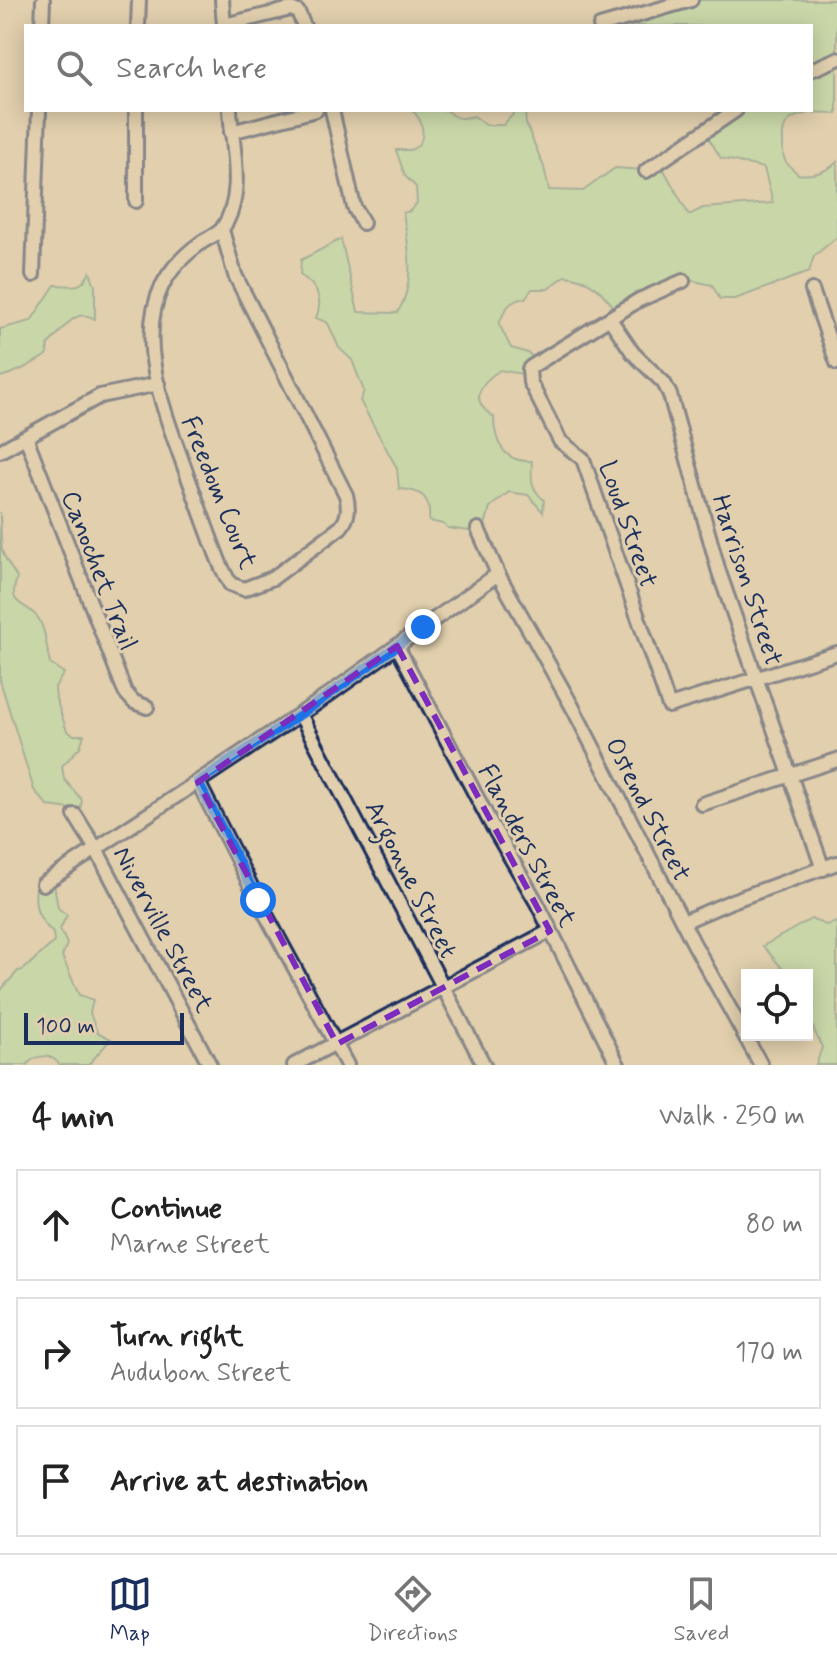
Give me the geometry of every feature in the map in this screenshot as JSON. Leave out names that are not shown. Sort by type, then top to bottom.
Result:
[{"type":"street","points":[[42,24],[43,0]]},
{"type":"street","points":[[138,24],[139,0]]},
{"type":"street","points":[[222,0],[224,24]]},
{"type":"street","points":[[607,24],[691,0]]},
{"type":"street","points":[[228,24],[285,9],[298,12],[303,24]]},
{"type":"street","points":[[813,69],[837,59]]},
{"type":"street","points":[[33,275],[39,112]]},
{"type":"street","points":[[136,112],[136,201]]},
{"type":"street","points":[[222,230],[237,184],[230,112]]},
{"type":"street","points":[[231,132],[308,112]]},
{"type":"street","points":[[332,112],[354,207],[363,223]]},
{"type":"street","points":[[646,171],[733,112]]},
{"type":"street","name":"Freedom Court","points":[[222,230],[240,286],[346,495],[349,507],[346,521],[341,527],[273,578],[244,589],[230,584],[170,431],[158,384],[153,339],[153,317],[158,295],[169,274],[184,256],[222,230]]},
{"type":"street","points":[[610,319],[639,300],[683,281]]},
{"type":"street","points":[[812,290],[837,363]]},
{"type":"street","points":[[823,320],[837,314]]},
{"type":"street","name":"Loud Street","points":[[610,319],[529,369],[530,382],[560,441],[583,459],[669,706],[757,680]]},
{"type":"street","name":"Harrison Street","points":[[610,319],[633,353],[664,383],[670,395],[719,572],[823,869]]},
{"type":"street","points":[[0,451],[100,396],[158,384]]},
{"type":"street","name":"Canochet Trail","points":[[26,437],[125,692],[134,702],[147,707]]},
{"type":"street","name":"Ostend Street","points":[[478,529],[498,574],[573,708],[761,1065]]},
{"type":"street","points":[[43,884],[300,714],[498,574]]},
{"type":"street","name":"Flanders Street","points":[[397,646],[618,1065]]},
{"type":"street","points":[[757,680],[837,653]]},
{"type":"street","name":"Argonne Street","points":[[300,714],[484,1065]]},
{"type":"street","points":[[702,804],[837,760]]},
{"type":"street","points":[[198,782],[347,1065]]},
{"type":"street","name":"Niverville Street","points":[[75,815],[210,1065]]},
{"type":"street","points":[[683,922],[837,863]]},
{"type":"street","points":[[294,1065],[550,931]]},
{"type":"highlighted area","points":[[397,646],[550,931],[337,1044],[198,782]]},
{"type":"green space","points":[[690,0],[837,0],[837,114],[810,113],[793,118],[784,130],[783,156],[798,174],[819,172],[837,162],[837,237],[814,256],[809,272],[735,299],[720,299],[712,285],[685,279],[618,313],[596,287],[565,276],[548,289],[532,289],[525,298],[511,304],[499,324],[511,348],[528,353],[538,361],[528,375],[500,370],[486,381],[479,399],[494,417],[496,435],[502,449],[514,458],[532,461],[532,482],[544,500],[543,512],[528,495],[509,492],[490,507],[483,533],[448,528],[429,521],[428,506],[423,496],[399,489],[397,468],[360,401],[364,391],[352,360],[339,348],[328,323],[316,318],[319,305],[317,293],[300,275],[301,260],[341,239],[358,312],[397,313],[409,278],[403,213],[410,211],[417,203],[416,187],[405,176],[396,150],[410,150],[420,142],[421,125],[413,112],[449,112],[462,118],[474,116],[486,125],[503,125],[515,112],[525,112],[526,124],[544,167],[549,190],[583,191],[615,168],[645,170],[659,161],[689,215],[703,208],[773,203],[764,168],[721,158],[704,131],[728,114],[726,112],[813,112],[813,24],[605,24]]},
{"type":"green space","points":[[90,272],[95,286],[95,319],[87,316],[74,318],[48,344],[47,355],[19,371],[0,377],[0,329],[31,321],[55,285],[80,284]]},
{"type":"green space","points":[[0,512],[2,550],[17,578],[14,594],[18,602],[38,618],[45,634],[50,664],[64,673],[55,687],[67,731],[84,735],[80,747],[62,766],[64,779],[82,800],[79,817],[71,809],[48,806],[34,790],[0,680]]},
{"type":"green space","points":[[53,878],[58,908],[67,915],[60,929],[67,944],[62,956],[79,995],[93,1000],[90,1013],[97,1032],[111,1039],[88,1065],[60,1065],[52,1058],[43,1056],[27,1065],[0,1065],[0,991],[18,971],[54,942],[53,933],[38,913],[35,902],[36,889]]},
{"type":"green space","points":[[811,919],[826,925],[837,922],[837,1065],[816,1065],[822,1047],[813,1028],[813,969],[783,969],[763,946]]},
{"type":"route","points":[[258,900],[198,782],[317,703],[423,627]]}]
